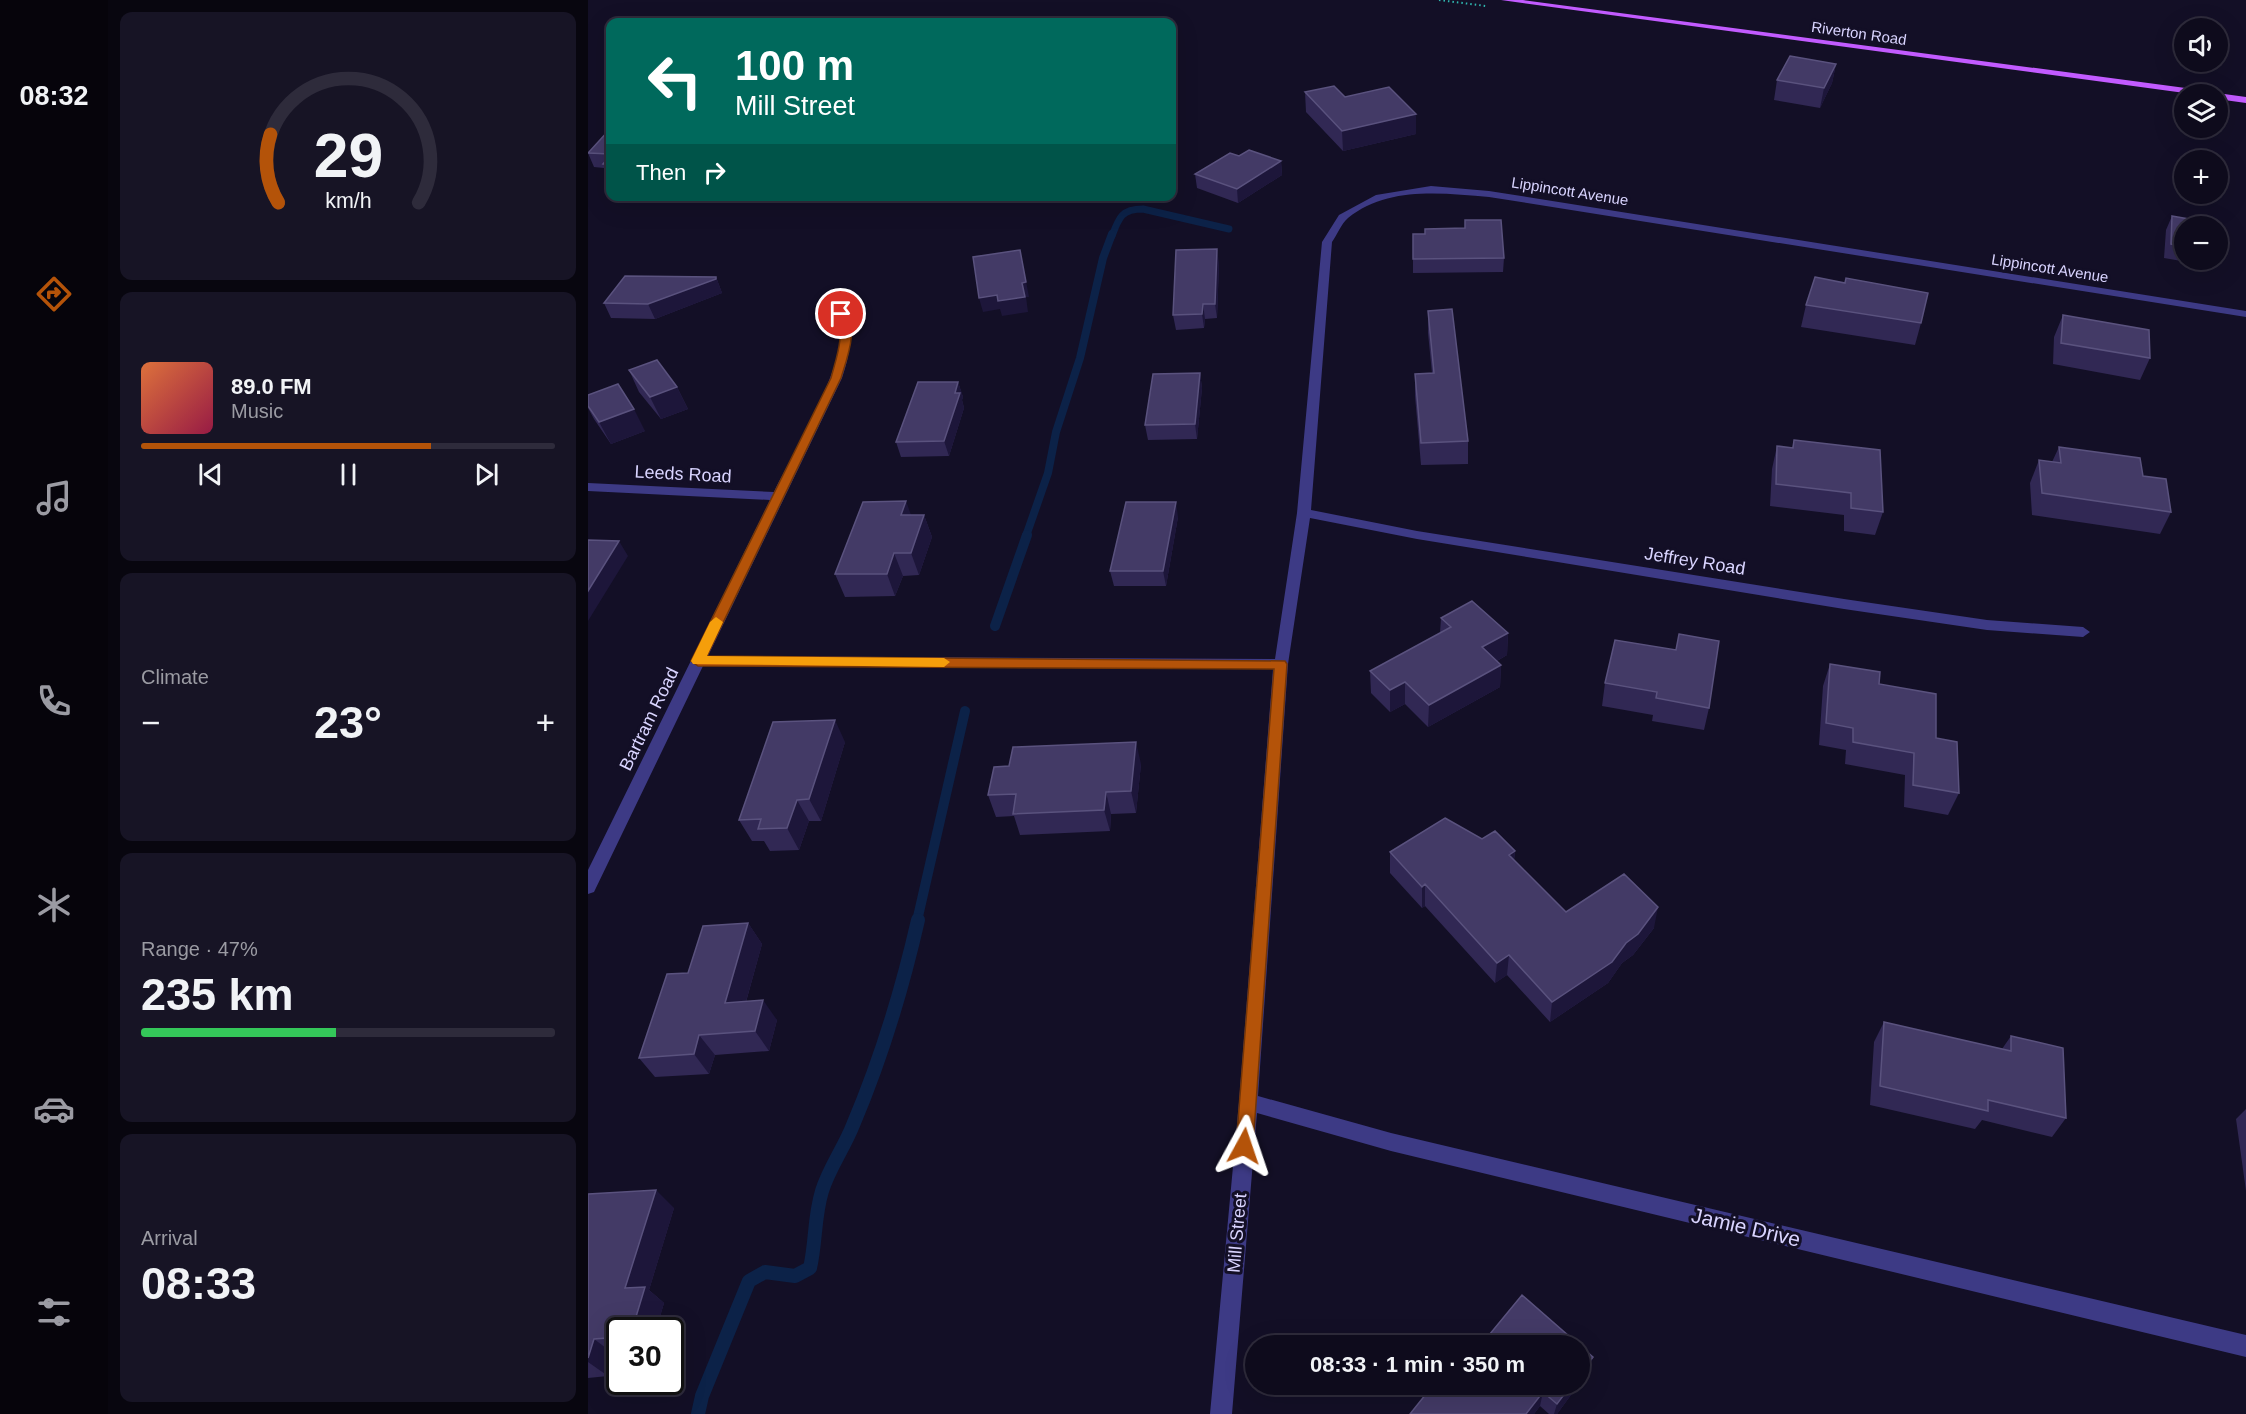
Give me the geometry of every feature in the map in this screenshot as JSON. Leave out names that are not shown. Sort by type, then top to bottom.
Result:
[{"type":"main road","name":"Riverton Road","points":[[1505,0],[2174,89]]},
{"type":"main road","points":[[2228,98],[2246,100]]},
{"type":"street","name":"Lippincott Avenue","points":[[1281,664],[1304,513],[1327,242],[1343,217],[1380,197],[1404,191],[1431,189],[1489,194],[2246,314]]},
{"type":"street","name":"Bartram Road","points":[[588,887],[836,378],[842,358],[846,326],[835,304]]},
{"type":"street","name":"Leeds Road","points":[[588,487],[777,496]]},
{"type":"street","name":"Jeffrey Road","points":[[1304,513],[1417,535],[1844,604],[1987,625],[2083,632]]},
{"type":"street","points":[[698,661],[1281,664]]},
{"type":"street","name":"Mill Street","points":[[1221,1414],[1248,1102],[1281,664]]},
{"type":"street","name":"Jamie Drive","points":[[1248,1102],[1403,1145],[2246,1346]]},
{"type":"building","points":[[1790,56],[1836,64],[1824,88],[1777,80]]},
{"type":"building","points":[[1334,86],[1345,97],[1389,87],[1416,114],[1342,131],[1305,92]]},
{"type":"building","points":[[606,133],[606,154],[588,153]]},
{"type":"building","points":[[1249,150],[1281,161],[1237,189],[1195,174],[1230,153],[1239,156]]},
{"type":"building","points":[[2172,216],[2174,216],[2174,244],[2171,244]]},
{"type":"building","points":[[1465,220],[1501,220],[1504,258],[1413,259],[1413,234],[1425,234],[1425,229],[1465,228]]},
{"type":"building","points":[[1217,249],[1215,304],[1203,304],[1202,314],[1173,315],[1176,250]]},
{"type":"building","points":[[1020,250],[1026,282],[1022,283],[1025,297],[998,301],[997,295],[979,298],[973,257]]},
{"type":"building","points":[[625,276],[716,277],[716,279],[648,304],[604,303]]},
{"type":"building","points":[[1815,277],[1845,283],[1846,278],[1928,293],[1921,323],[1806,305]]},
{"type":"building","points":[[1452,309],[1468,441],[1421,443],[1415,374],[1434,373],[1428,311]]},
{"type":"building","points":[[2063,315],[2149,330],[2150,358],[2061,343]]},
{"type":"building","points":[[657,360],[677,387],[650,397],[629,370]]},
{"type":"building","points":[[1200,373],[1195,424],[1145,425],[1153,374]]},
{"type":"building","points":[[918,382],[958,382],[955,393],[960,393],[944,441],[896,442]]},
{"type":"building","points":[[618,384],[634,409],[599,422],[588,406],[588,395]]},
{"type":"building","points":[[1794,440],[1880,450],[1883,512],[1851,508],[1851,493],[1776,484],[1777,446],[1793,448]]},
{"type":"building","points":[[2059,447],[2140,458],[2143,476],[2166,479],[2171,512],[2042,493],[2039,460],[2061,463]]},
{"type":"building","points":[[906,501],[901,515],[924,515],[911,553],[894,553],[887,574],[835,574],[863,502]]},
{"type":"building","points":[[1126,502],[1176,502],[1163,571],[1110,571]]},
{"type":"building","points":[[588,540],[619,541],[588,591]]},
{"type":"building","points":[[1472,601],[1508,633],[1482,647],[1501,665],[1429,705],[1405,682],[1390,690],[1370,671],[1451,627],[1441,618]]},
{"type":"building","points":[[1679,634],[1719,641],[1709,708],[1656,698],[1657,692],[1605,683],[1615,640],[1676,650]]},
{"type":"building","points":[[1830,664],[1880,672],[1879,684],[1936,694],[1936,738],[1957,742],[1959,793],[1913,785],[1914,753],[1853,742],[1853,728],[1826,723]]},
{"type":"building","points":[[835,720],[809,799],[797,800],[787,828],[758,829],[761,819],[739,820],[773,722]]},
{"type":"building","points":[[1136,742],[1131,791],[1106,792],[1104,810],[1013,814],[1016,794],[988,795],[994,767],[1009,766],[1013,747]]},
{"type":"building","points":[[1445,818],[1482,839],[1495,831],[1515,851],[1509,855],[1566,912],[1624,874],[1658,907],[1638,934],[1626,943],[1612,962],[1552,1002],[1509,955],[1497,963],[1425,884],[1422,887],[1390,852]]},
{"type":"building","points":[[748,923],[725,1003],[763,1000],[755,1031],[699,1035],[694,1054],[639,1058],[667,974],[688,973],[703,926]]},
{"type":"building","points":[[1884,1022],[2011,1051],[2011,1036],[2063,1048],[2066,1118],[1988,1100],[1988,1111],[1880,1086]]},
{"type":"building","points":[[656,1190],[625,1288],[645,1287],[636,1317],[606,1317],[606,1338],[594,1339],[588,1358],[588,1194]]},
{"type":"building","points":[[1522,1295],[1568,1335],[1489,1335]]},
{"type":"building","points":[[1425,1395],[1541,1395],[1526,1414],[1410,1414]]},
{"type":"building","points":[[1546,1395],[1564,1395],[1557,1404]]},
{"type":"waterway","points":[[1112,236],[1122,215],[1136,209],[1229,229]]},
{"type":"waterway","points":[[1026,536],[1048,473],[1056,432],[1080,358],[1103,258],[1112,234]]},
{"type":"waterway","points":[[995,626],[1027,535]]},
{"type":"waterway","points":[[917,921],[965,711]]},
{"type":"waterway","points":[[698,1414],[702,1396],[749,1281],[765,1272],[795,1276],[810,1268],[822,1191],[849,1133],[882,1050],[918,920]]},
{"type":"slow traffic","points":[[716,622],[698,661],[944,662]]},
{"type":"route","points":[[841,314],[846,326],[846,340],[836,378],[698,661],[1281,664],[1244,1146]]}]
